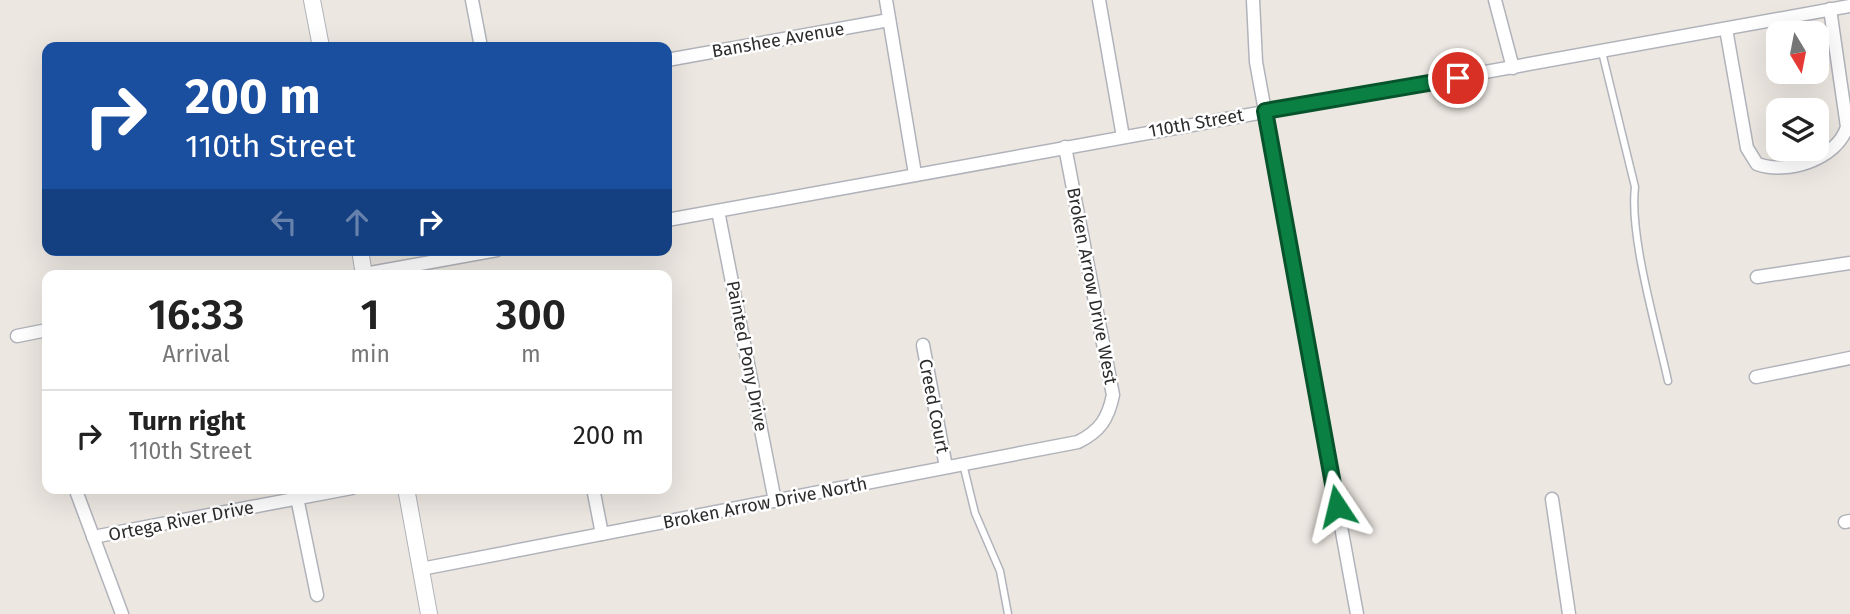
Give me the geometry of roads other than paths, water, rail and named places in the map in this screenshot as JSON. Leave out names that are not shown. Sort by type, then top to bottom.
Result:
[{"type":"street","points":[[312,0],[320,42]]},
{"type":"street","points":[[472,0],[480,42]]},
{"type":"street","points":[[886,0],[915,174]]},
{"type":"street","points":[[1098,0],[1123,137]]},
{"type":"street","points":[[1253,0],[1256,62],[1357,614]]},
{"type":"street","points":[[1495,0],[1513,68]]},
{"type":"street","name":"110th Street","points":[[672,219],[1850,6]]},
{"type":"street","points":[[1726,29],[1747,148],[1757,164],[1780,168],[1834,149],[1843,140],[1847,127],[1830,9]]},
{"type":"street","name":"Banshee Avenue","points":[[672,59],[889,20]]},
{"type":"street","name":"Broken Arrow Drive West","points":[[1065,147],[1113,395],[1103,424]]},
{"type":"street","name":"Painted Pony Drive","points":[[719,211],[775,501]]},
{"type":"street","points":[[385,270],[464,256]]},
{"type":"street","points":[[1757,277],[1850,264]]},
{"type":"street","points":[[17,336],[42,331]]},
{"type":"street","name":"Creed Court","points":[[923,345],[946,467]]},
{"type":"street","points":[[1756,377],[1850,358]]},
{"type":"street","name":"Broken Arrow Drive North","points":[[421,569],[1079,442],[1093,435],[1103,424]]},
{"type":"street","points":[[77,494],[122,614]]},
{"type":"street","points":[[296,494],[317,595]]},
{"type":"street","name":"Ortega River Drive","points":[[93,537],[296,494]]},
{"type":"street","points":[[406,494],[429,614]]},
{"type":"street","points":[[594,494],[602,534]]},
{"type":"street","points":[[1552,499],[1569,614]]},
{"type":"lane","points":[[1602,51],[1635,187],[1635,214],[1668,381]]},
{"type":"lane","points":[[963,464],[975,513],[1000,571],[1008,614]]}]
